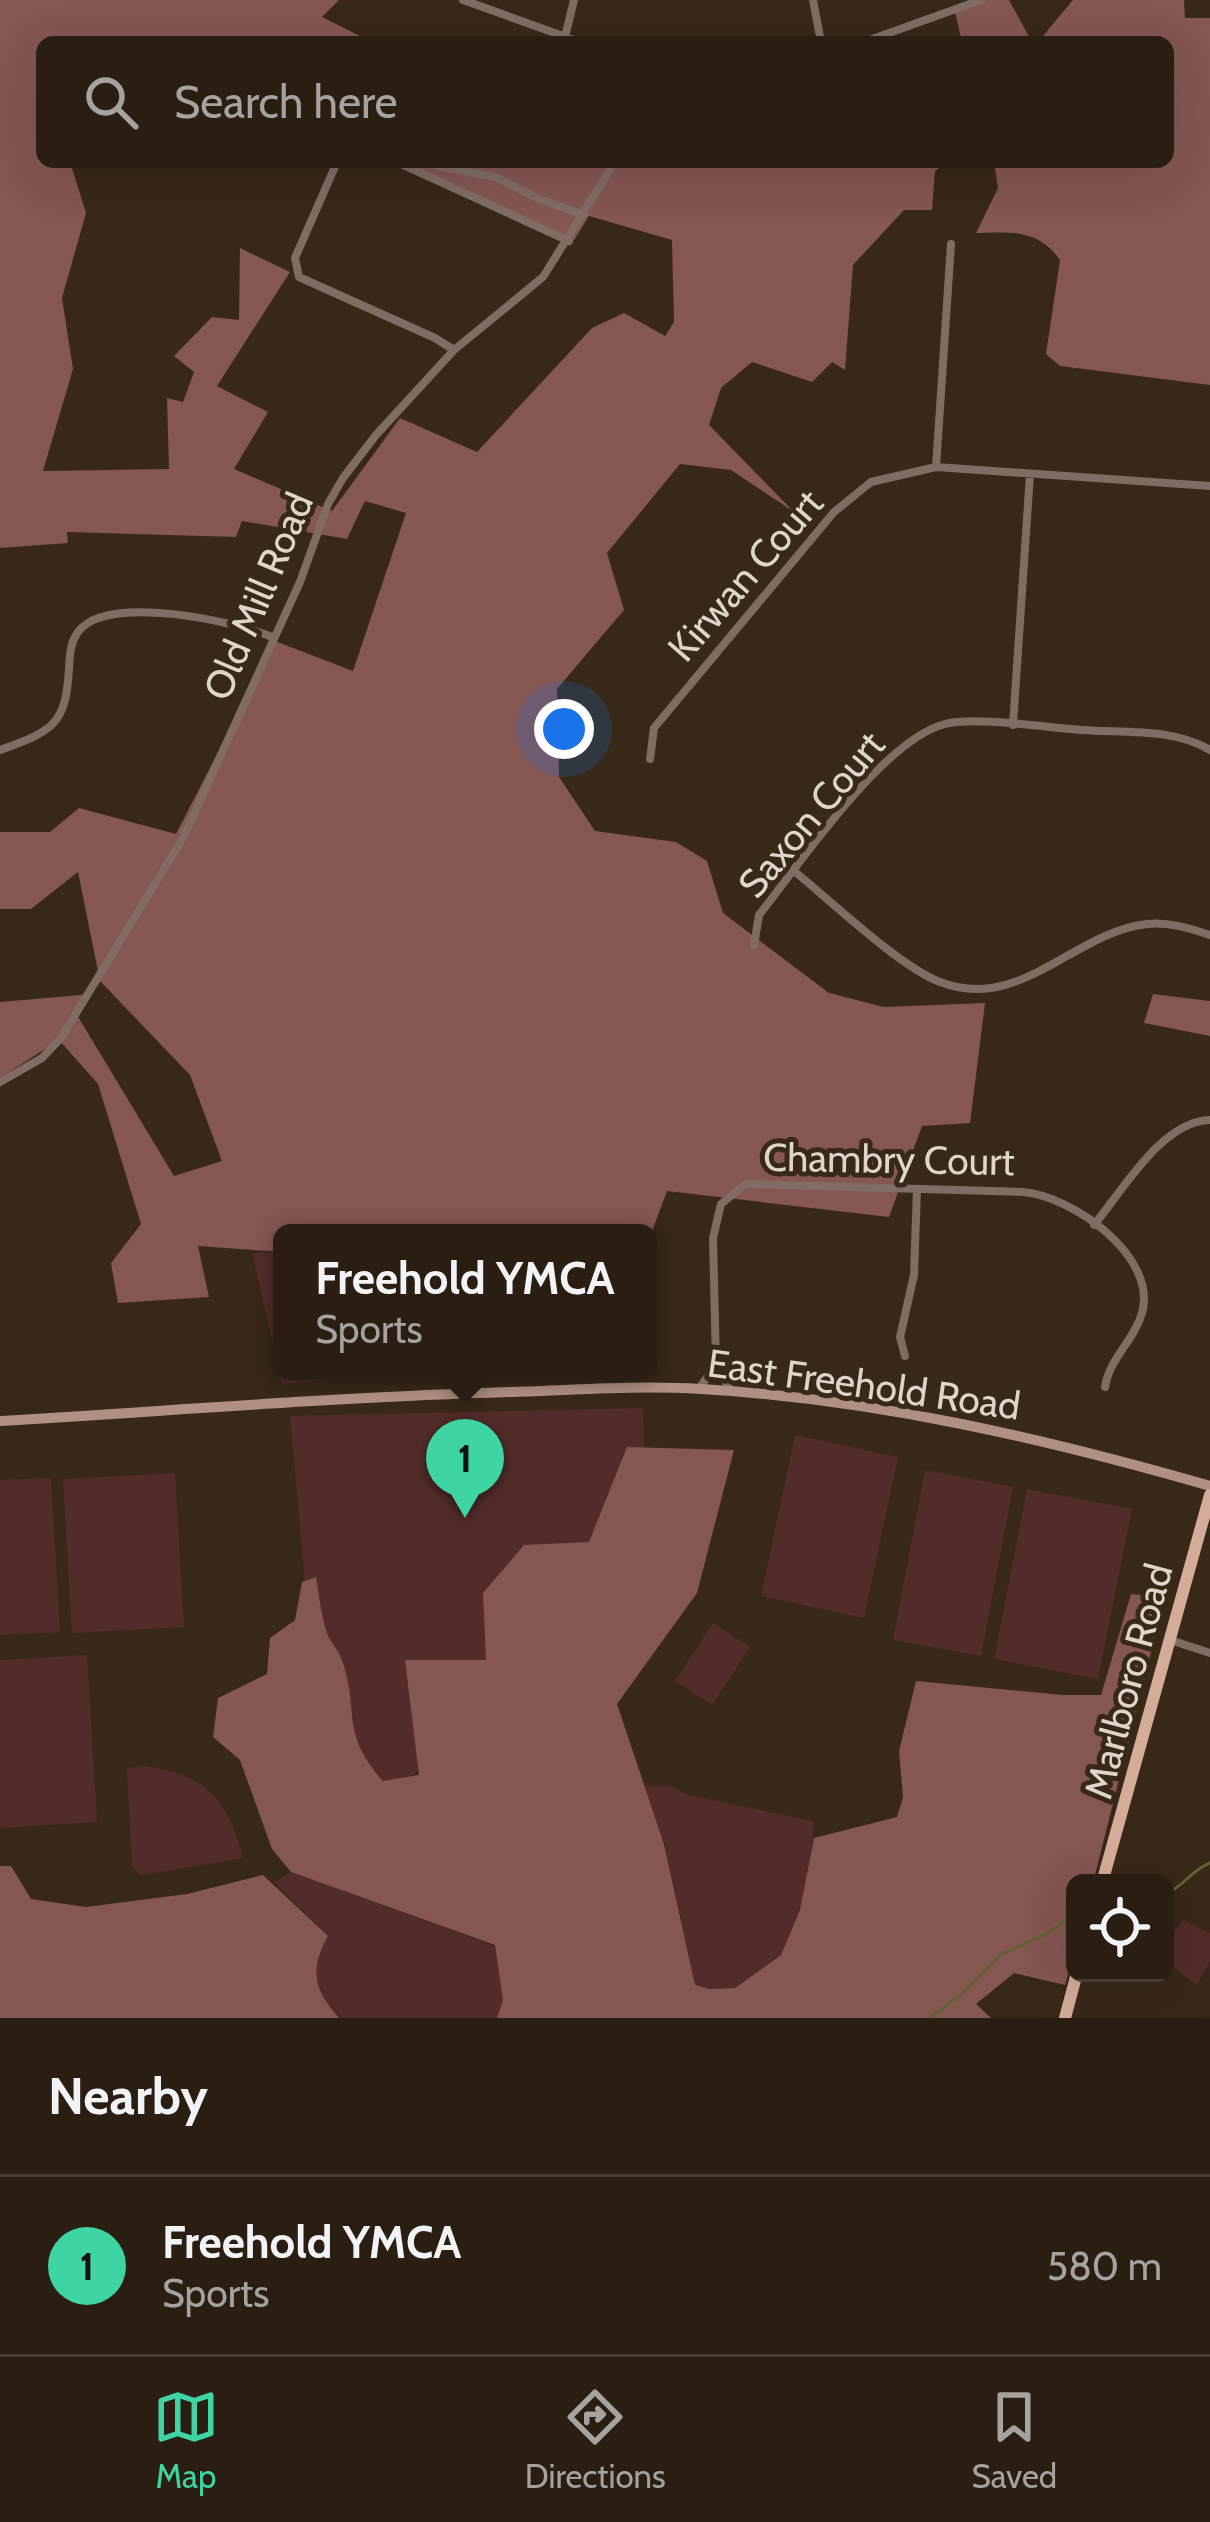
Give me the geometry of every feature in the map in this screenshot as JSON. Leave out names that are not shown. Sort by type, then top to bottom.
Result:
[{"type":"main road","name":"East Freehold Road","points":[[0,1421],[290,1399],[699,1389],[981,1426],[1210,1486]]},
{"type":"main road","name":"Marlboro Road","points":[[1105,1874],[1210,1496]]},
{"type":"main road","points":[[1065,2018],[1075,1982]]},
{"type":"street","points":[[463,0],[562,36]]},
{"type":"street","points":[[565,36],[574,0]]},
{"type":"street","points":[[813,0],[820,36]]},
{"type":"street","points":[[881,36],[981,0]]},
{"type":"street","points":[[334,168],[295,258],[296,271],[302,279],[454,350]]},
{"type":"street","points":[[410,168],[569,241]]},
{"type":"street","points":[[450,168],[498,178],[539,200],[584,215]]},
{"type":"street","name":"Old Mill Road","points":[[0,1082],[42,1058],[70,1026],[183,838],[343,478],[454,350],[534,286],[569,241],[611,168]]},
{"type":"street","points":[[936,467],[951,244]]},
{"type":"street","name":"Kirwan Court","points":[[650,759],[654,728],[834,512],[871,482],[936,467],[1210,486]]},
{"type":"street","points":[[1013,725],[1030,473]]},
{"type":"street","points":[[0,750],[37,736],[58,720],[67,701],[72,643],[99,616],[220,619],[272,638]]},
{"type":"street","name":"Saxon Court","points":[[754,945],[760,914],[887,759],[920,734],[948,723],[1013,725],[1169,736],[1210,750]]},
{"type":"street","points":[[794,871],[929,977],[970,990],[1019,982],[1133,927],[1175,925],[1210,935]]},
{"type":"street","points":[[1094,1225],[1173,1130],[1210,1120]]},
{"type":"street","name":"Chambry Court","points":[[731,1392],[716,1364],[713,1238],[721,1204],[746,1184],[1037,1193],[1060,1201],[1129,1255],[1144,1288],[1140,1319],[1109,1366],[1106,1388]]},
{"type":"street","points":[[905,1356],[900,1337],[914,1275],[917,1189]]},
{"type":"street","points":[[699,1389],[716,1364]]},
{"type":"street","points":[[1170,1640],[1210,1653]]},
{"type":"shaded area","points":[[0,0],[339,0],[322,17],[360,36],[36,36],[36,168],[72,168],[86,213],[62,298],[73,369],[43,471],[169,469],[167,398],[183,402],[194,372],[174,356],[212,317],[239,320],[240,248],[290,272],[217,386],[268,412],[234,469],[332,511],[400,418],[477,452],[592,328],[624,313],[665,336],[674,322],[672,240],[589,216],[574,240],[403,168],[939,168],[935,171],[932,210],[904,210],[853,265],[845,370],[832,362],[812,382],[752,362],[721,388],[709,425],[794,512],[731,470],[680,464],[607,553],[624,610],[557,689],[559,777],[595,831],[676,842],[707,861],[723,913],[829,993],[884,1007],[985,1003],[970,1123],[922,1126],[889,1217],[667,1191],[655,1224],[273,1224],[273,1251],[198,1246],[209,1297],[118,1303],[111,1263],[141,1224],[98,1084],[59,1040],[0,1078],[0,1002],[92,994],[77,1015],[174,1176],[222,1161],[190,1075],[100,981],[78,872],[31,909],[0,909],[0,832],[50,832],[79,808],[176,834],[275,641],[353,671],[406,513],[365,501],[347,539],[242,521],[236,537],[67,532],[68,543],[0,548]]},
{"type":"shaded area","points":[[980,0],[1009,0],[1029,36],[961,36],[954,7]]},
{"type":"shaded area","points":[[1073,0],[1184,0],[1185,18],[1210,18],[1210,385],[1060,366],[1046,354],[1060,260],[1033,238],[976,233],[998,188],[995,168],[1174,168],[1174,36],[1043,36]]},
{"type":"shaded area","points":[[1153,994],[1210,1001],[1210,1036],[1144,1023]]},
{"type":"shaded area","points":[[273,1252],[273,1345],[252,1253]]},
{"type":"shaded area","points":[[281,1380],[329,1380],[282,1384]]},
{"type":"shaded area","points":[[643,1408],[647,1600],[328,1838],[290,1416]]},
{"type":"shaded area","points":[[795,1435],[898,1457],[864,1618],[761,1596]]},
{"type":"shaded area","points":[[627,1447],[734,1450],[697,1593],[617,1704],[664,1844],[695,1985],[709,1989],[735,1988],[781,1955],[800,1910],[814,1838],[897,1817],[903,1797],[899,1751],[916,1681],[1101,1695],[1131,1594],[1165,1597],[1095,1874],[1066,1874],[1065,1985],[1014,1973],[976,2004],[991,2018],[497,2018],[503,2000],[495,1945],[291,1872],[272,1849],[240,1760],[213,1737],[218,1698],[267,1674],[270,1638],[295,1620],[302,1582],[316,1577],[327,1633],[347,1676],[355,1733],[383,1781],[419,1775],[405,1660],[486,1660],[483,1593],[524,1545],[589,1542]]},
{"type":"shaded area","points":[[925,1470],[1013,1487],[981,1656],[893,1640]]},
{"type":"shaded area","points":[[175,1473],[184,1627],[72,1633],[63,1479]]},
{"type":"shaded area","points":[[51,1478],[60,1632],[0,1635],[0,1480]]},
{"type":"shaded area","points":[[1027,1489],[1132,1509],[1098,1679],[994,1659]]},
{"type":"shaded area","points":[[713,1623],[750,1647],[712,1705],[675,1681]]},
{"type":"shaded area","points":[[87,1655],[97,1822],[0,1828],[0,1660]]},
{"type":"shaded area","points":[[144,1766],[184,1775],[211,1793],[230,1820],[243,1858],[141,1875],[132,1867],[127,1768]]},
{"type":"shaded area","points":[[644,1786],[671,1786],[688,1795],[813,1821],[806,1889],[789,1941],[778,1957],[735,1988],[695,1985],[665,1844]]},
{"type":"shaded area","points":[[0,1866],[11,1866],[31,1899],[86,1907],[187,1894],[263,1875],[328,1936],[318,1960],[317,1979],[339,2018],[0,2018]]},
{"type":"shaded area","points":[[291,1872],[495,1946],[503,2000],[497,2018],[339,2018],[317,1979],[318,1960],[328,1936],[274,1882]]},
{"type":"shaded area","points":[[1183,1920],[1210,1933],[1210,1961],[1197,1985],[1174,1968],[1174,1934]]},
{"type":"waterway","points":[[1174,1889],[1210,1863]]},
{"type":"waterway","points":[[930,2018],[1001,1954],[1066,1920]]},
{"type":"place","name":"Freehold YMCA","points":[[465,1518]]}]
